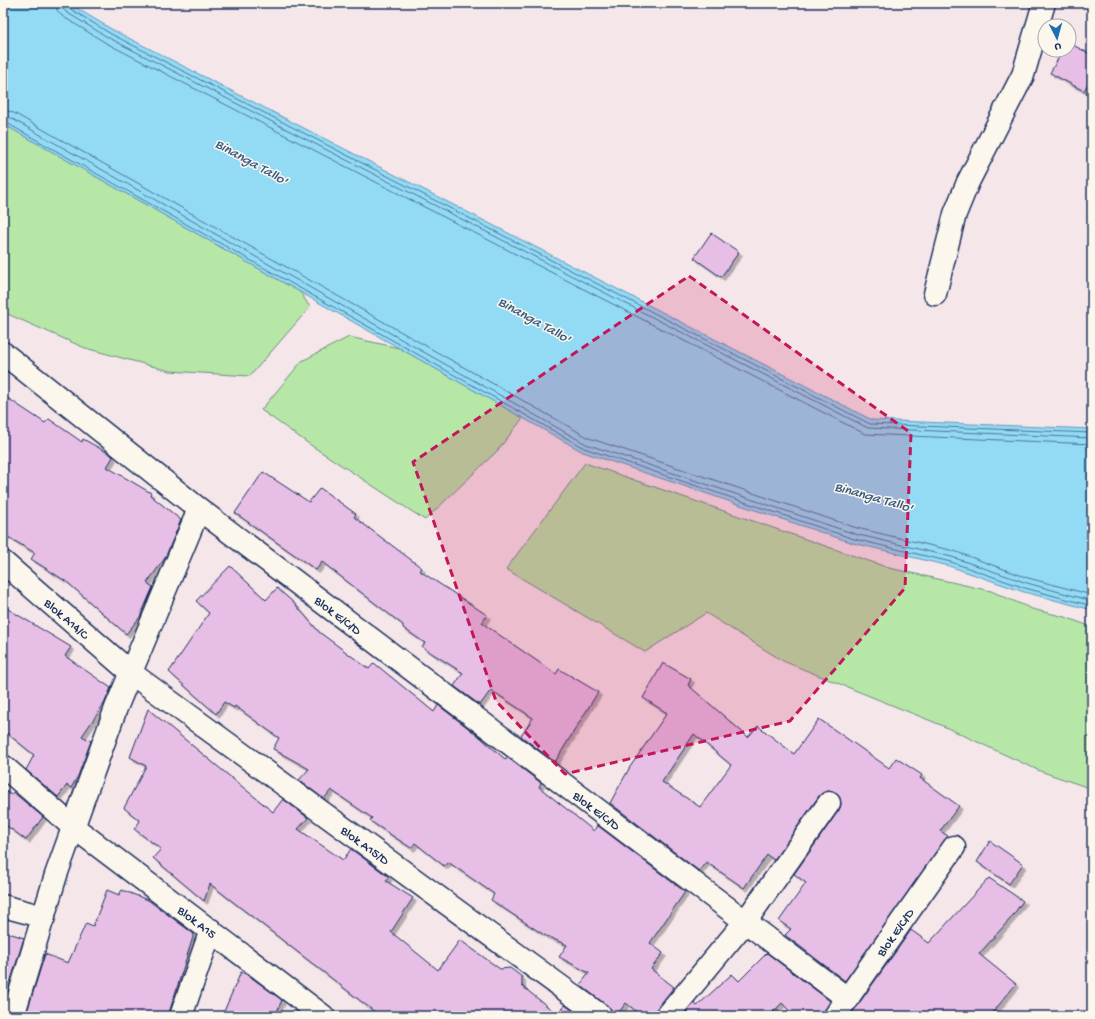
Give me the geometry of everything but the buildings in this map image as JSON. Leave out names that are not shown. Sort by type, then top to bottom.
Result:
[{"type":"street","points":[[935,294],[955,214],[968,182],[1020,82],[1028,61],[1044,3]]},
{"type":"street","name":"Blok E/C/D","points":[[3,354],[199,509],[848,999],[954,847]]},
{"type":"street","points":[[12,1016],[72,826],[116,708],[199,509]]},
{"type":"street","name":"Blok A14/C","points":[[3,562],[131,673]]},
{"type":"street","name":"Blok A15/D","points":[[131,673],[601,1016]]},
{"type":"street","name":"Blok A15","points":[[3,766],[72,826],[323,1016]]},
{"type":"street","points":[[667,1016],[745,922],[829,803]]},
{"type":"street","points":[[3,906],[44,917]]},
{"type":"street","points":[[181,1016],[211,930]]},
{"type":"street","points":[[835,1016],[848,999]]},
{"type":"highlighted area","points":[[689,276],[911,433],[905,588],[790,721],[565,774],[496,701],[413,462]]},
{"type":"green space","points":[[3,124],[300,292],[310,307],[250,376],[170,371],[85,348],[3,312]]},
{"type":"green space","points":[[349,337],[399,348],[523,418],[497,451],[425,520],[312,446],[261,410],[302,361]]},
{"type":"green space","points":[[585,463],[889,568],[991,591],[1032,609],[1065,617],[1092,627],[1092,789],[1040,771],[941,725],[783,661],[706,613],[645,652],[506,569]]},
{"type":"water","name":"Binanga Tallo'","points":[[3,3],[68,3],[113,30],[872,420],[1092,429],[1092,610],[1024,592],[949,566],[853,543],[583,452],[3,124]]}]
